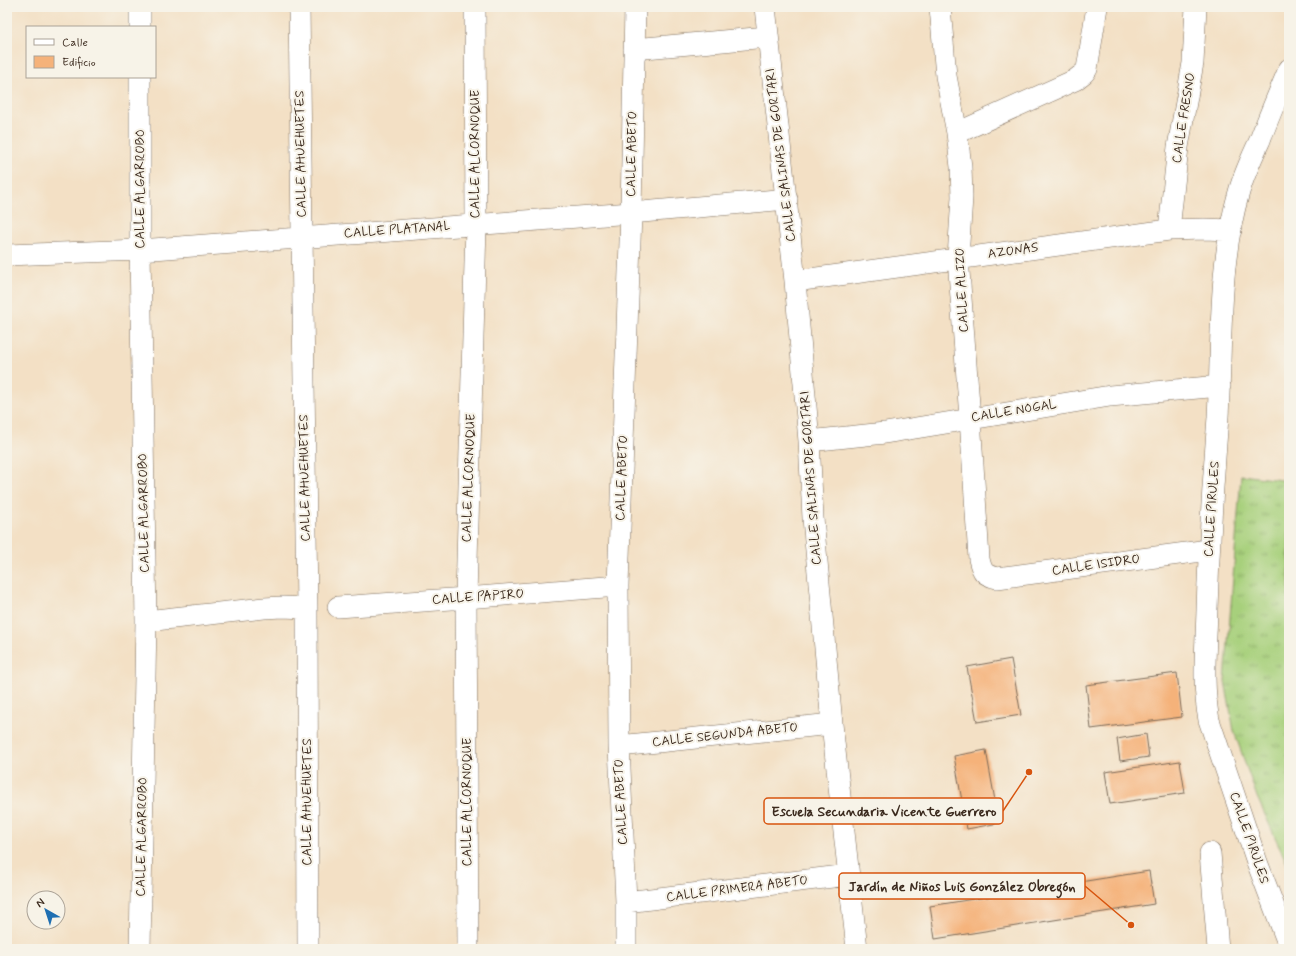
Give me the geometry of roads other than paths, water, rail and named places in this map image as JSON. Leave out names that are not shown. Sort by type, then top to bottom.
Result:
[{"type":"street","points":[[140,7],[140,26]]},
{"type":"street","name":"CALLE AHUEHUETES","points":[[299,7],[307,608],[308,949]]},
{"type":"street","name":"CALLE ALCORNOQUE","points":[[468,949],[466,598],[476,225],[475,7]]},
{"type":"street","name":"CALLE ABETO","points":[[626,949],[626,902],[619,746],[618,586],[631,213],[635,7]]},
{"type":"street","name":"CALLE SALINAS DE GORTARI","points":[[764,7],[795,280],[809,441],[813,518],[832,724],[857,949]]},
{"type":"street","name":"CALLE ALIZO","points":[[940,7],[946,76],[957,133],[961,167],[962,197],[958,258],[979,559],[984,573]]},
{"type":"street","points":[[957,133],[1075,80],[1084,73],[1088,64],[1097,7]]},
{"type":"street","name":"CALLE FRESNO","points":[[1169,230],[1178,147],[1193,63],[1196,7]]},
{"type":"street","points":[[634,49],[767,37]]},
{"type":"street","name":"CALLE PIRULES","points":[[1289,69],[1247,168],[1239,193],[1227,255],[1223,299],[1220,386],[1209,550],[1205,677],[1206,704],[1209,720],[1234,794],[1281,901],[1289,946]]},
{"type":"street","name":"CALLE ALGARROBO","points":[[140,78],[140,250],[146,621],[140,949]]},
{"type":"street","name":"CALLE PLATANAL","points":[[7,255],[140,250],[631,213],[787,199]]},
{"type":"street","name":"AZONAS","points":[[795,280],[1169,230],[1231,230]]},
{"type":"street","name":"CALLE NOGAL","points":[[809,441],[886,433],[1110,396],[1220,386]]},
{"type":"street","name":"CALLE ISIDRO","points":[[984,573],[990,577],[997,578],[1209,550]]},
{"type":"street","name":"CALLE PAPIRO","points":[[338,607],[618,586]]},
{"type":"street","points":[[146,621],[264,608],[307,608]]},
{"type":"street","name":"CALLE SEGUNDA ABETO","points":[[619,746],[832,724]]},
{"type":"street","points":[[1210,853],[1218,949]]},
{"type":"street","name":"CALLE PRIMERA ABETO","points":[[626,902],[849,875]]},
{"type":"place","name":"Escuela Secundaria Vicente Guerrero","points":[[1029,772]]},
{"type":"place","name":"Jardín de Niños Luis González Obregón","points":[[1131,925]]}]
